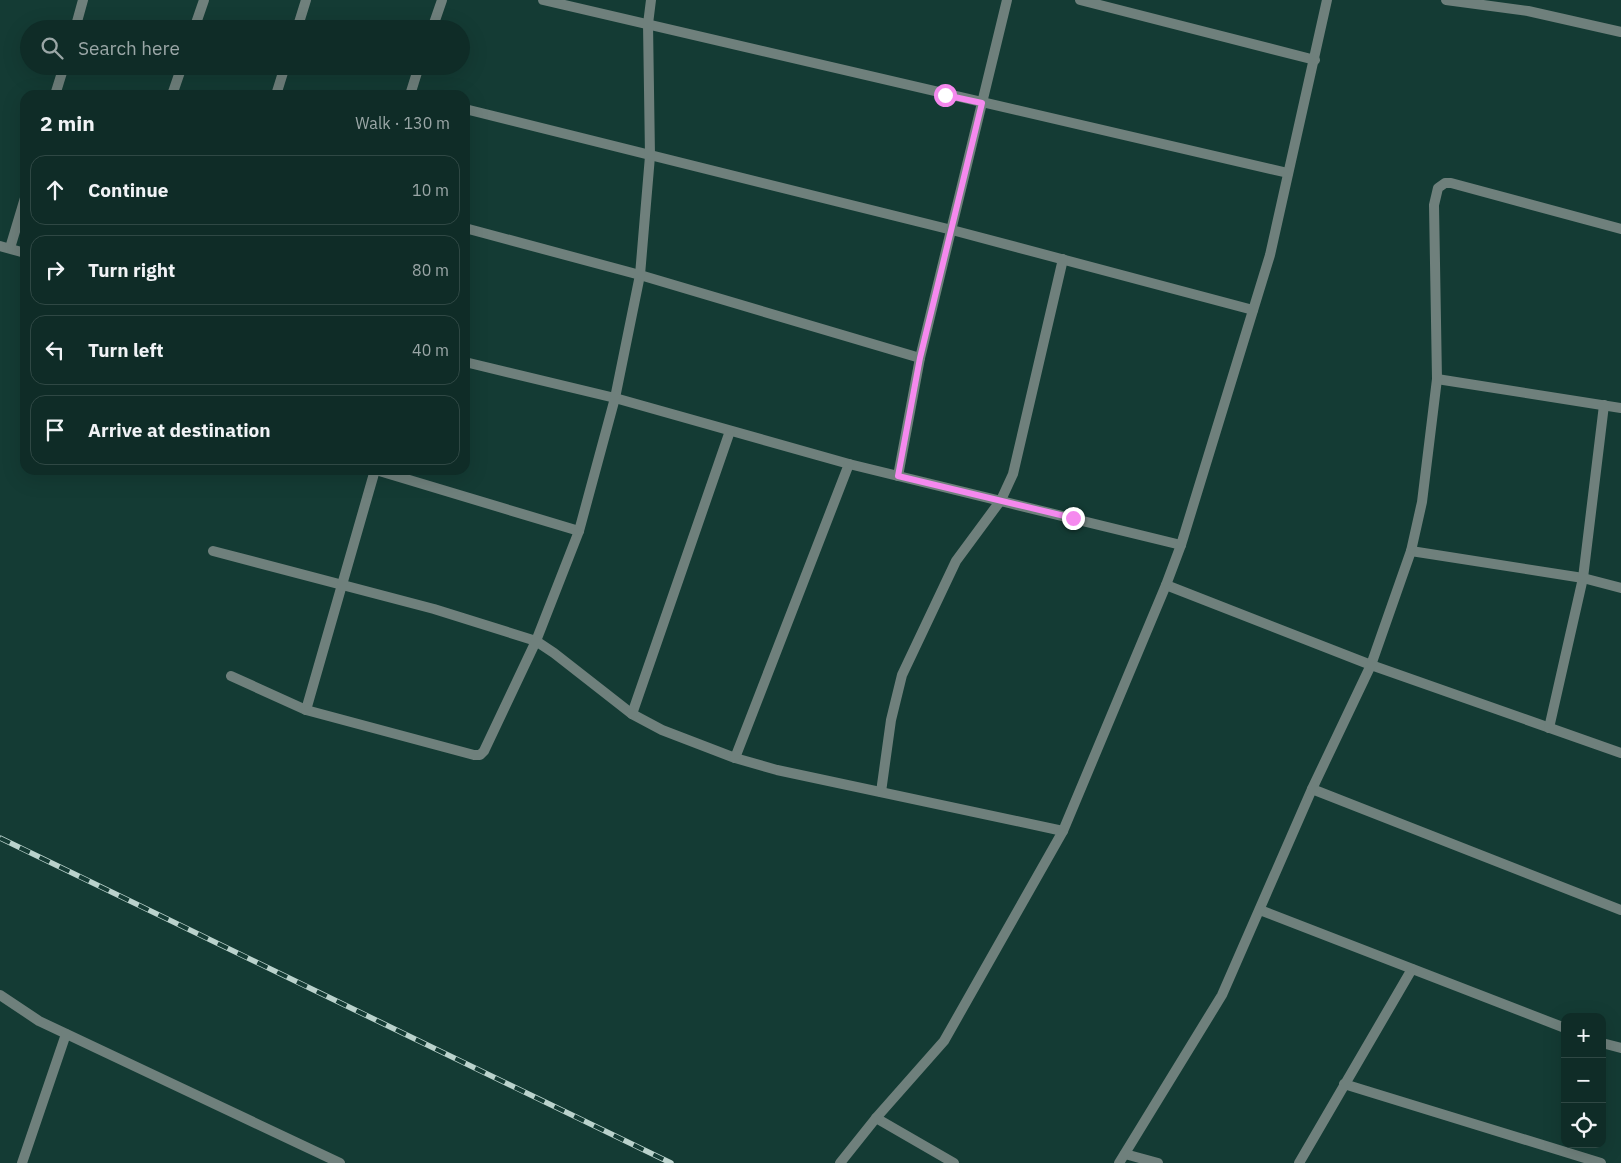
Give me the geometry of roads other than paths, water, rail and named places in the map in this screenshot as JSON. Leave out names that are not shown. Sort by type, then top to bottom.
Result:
[{"type":"street","points":[[77,20],[83,0]]},
{"type":"street","points":[[197,20],[204,0]]},
{"type":"street","points":[[300,20],[306,0]]},
{"type":"street","points":[[435,20],[442,0]]},
{"type":"street","points":[[543,0],[1288,173]]},
{"type":"street","points":[[231,676],[306,710],[480,755],[484,751],[536,641],[579,531],[615,398],[640,275],[650,156],[648,24],[651,0]]},
{"type":"street","points":[[898,476],[920,358],[1007,0]]},
{"type":"street","points":[[1080,0],[1315,60]]},
{"type":"street","points":[[840,1163],[876,1118],[944,1042],[1063,831],[1181,545],[1270,255],[1327,0]]},
{"type":"street","points":[[1446,0],[1528,11],[1621,32]]},
{"type":"street","points":[[57,90],[61,75]]},
{"type":"street","points":[[174,90],[179,75]]},
{"type":"street","points":[[278,90],[282,75]]},
{"type":"street","points":[[412,90],[417,75]]},
{"type":"street","points":[[470,110],[952,230],[1253,310]]},
{"type":"street","points":[[1119,1163],[1222,995],[1312,790],[1371,666],[1411,551],[1422,502],[1437,379],[1434,204],[1438,188],[1445,183],[1451,183],[1621,229]]},
{"type":"street","points":[[20,210],[5,247],[20,252]]},
{"type":"street","points":[[470,229],[640,275],[920,358]]},
{"type":"street","points":[[881,792],[891,720],[902,675],[956,561],[965,546],[1001,500],[1013,474],[1062,259]]},
{"type":"street","points":[[470,363],[615,398],[849,464],[1181,545]]},
{"type":"street","points":[[1437,379],[1621,408]]},
{"type":"street","points":[[1549,728],[1583,578],[1604,405]]},
{"type":"street","points":[[632,714],[730,431]]},
{"type":"street","points":[[735,758],[849,464]]},
{"type":"street","points":[[306,710],[375,475]]},
{"type":"street","points":[[393,475],[579,531]]},
{"type":"street","points":[[213,551],[434,608],[536,641],[632,714],[662,730],[735,758],[777,770],[1063,831]]},
{"type":"street","points":[[1411,551],[1583,578],[1621,588]]},
{"type":"street","points":[[1166,585],[1371,666],[1621,753]]},
{"type":"street","points":[[1312,790],[1621,910]]},
{"type":"street","points":[[1260,910],[1561,1026]]},
{"type":"street","points":[[1299,1163],[1412,969]]},
{"type":"street","points":[[0,995],[32,1016],[66,1034],[340,1163]]},
{"type":"street","points":[[22,1163],[66,1034]]},
{"type":"street","points":[[1606,1044],[1621,1048]]},
{"type":"street","points":[[1344,1084],[1601,1163]]},
{"type":"street","points":[[876,1118],[954,1163]]},
{"type":"street","points":[[1125,1154],[1158,1163]]},
{"type":"railway","points":[[0,838],[671,1163]]}]
